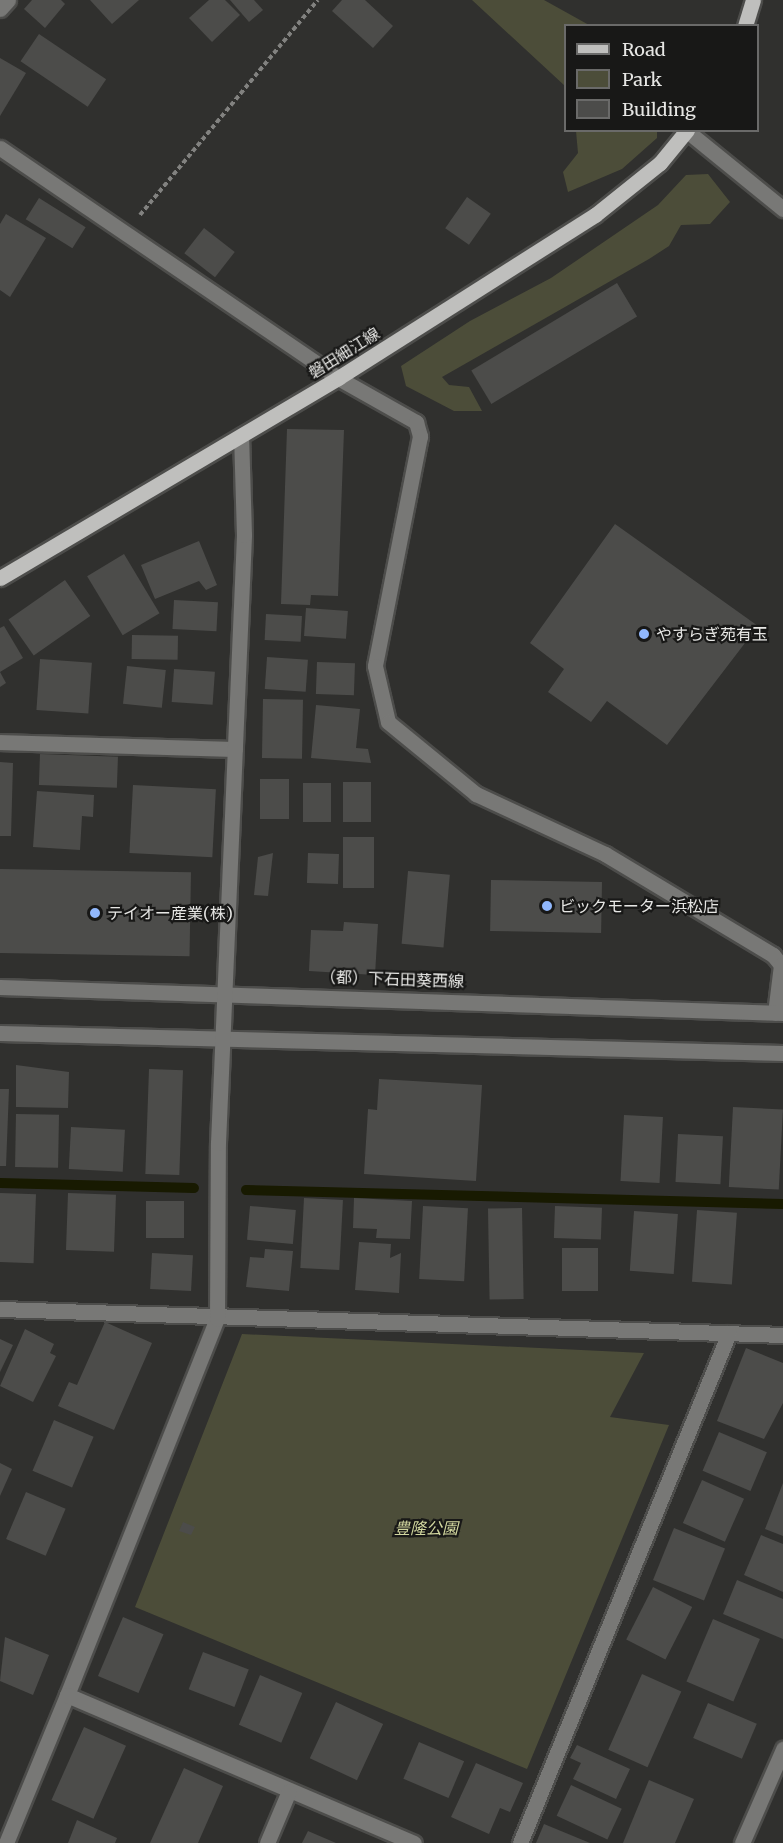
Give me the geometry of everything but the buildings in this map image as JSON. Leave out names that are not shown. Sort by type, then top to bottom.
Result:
[{"type":"main road","points":[[746,24],[753,0]]},
{"type":"main road","name":"磐田細江線","points":[[0,578],[338,378],[595,215],[660,163],[686,132]]},
{"type":"street","points":[[0,9],[8,0]]},
{"type":"street","points":[[688,132],[783,209]]},
{"type":"street","points":[[0,148],[338,378],[406,414],[416,422],[420,436],[375,666],[388,722],[476,794],[605,854],[773,955],[781,966],[779,1013]]},
{"type":"street","points":[[6,1843],[218,1319],[223,1040],[244,534],[242,436]]},
{"type":"street","points":[[0,742],[235,749]]},
{"type":"street","name":"（都）下石田葵西線","points":[[0,987],[225,990],[779,1013]]},
{"type":"street","points":[[0,1033],[783,1053]]},
{"type":"street","points":[[0,1309],[218,1319],[783,1335]]},
{"type":"street","points":[[520,1843],[729,1333]]},
{"type":"street","points":[[67,1695],[414,1843]]},
{"type":"street","points":[[742,1843],[783,1749]]},
{"type":"street","points":[[267,1843],[289,1791]]},
{"type":"path","points":[[126,232],[318,0]]},
{"type":"green space","points":[[472,0],[544,0],[587,24],[564,24],[564,85]]},
{"type":"green space","points":[[576,132],[657,132],[657,138],[622,169],[568,192],[563,172],[578,153]]},
{"type":"green space","points":[[708,174],[730,202],[710,224],[681,225],[669,246],[649,259],[442,377],[449,385],[469,387],[482,411],[454,411],[406,386],[401,366],[470,321],[551,278],[658,205],[686,175]]},
{"type":"green space","name":"豊隆公園","points":[[242,1334],[644,1353],[610,1417],[669,1425],[527,1769],[135,1607]]},
{"type":"waterway","points":[[0,1183],[194,1188]]},
{"type":"waterway","points":[[246,1190],[783,1204]]},
{"type":"place","name":"やすらぎ苑有玉","points":[[644,634]]},
{"type":"place","name":"ビックモーター浜松店","points":[[547,906]]},
{"type":"place","name":"テイオー産業(株)","points":[[95,913]]}]
